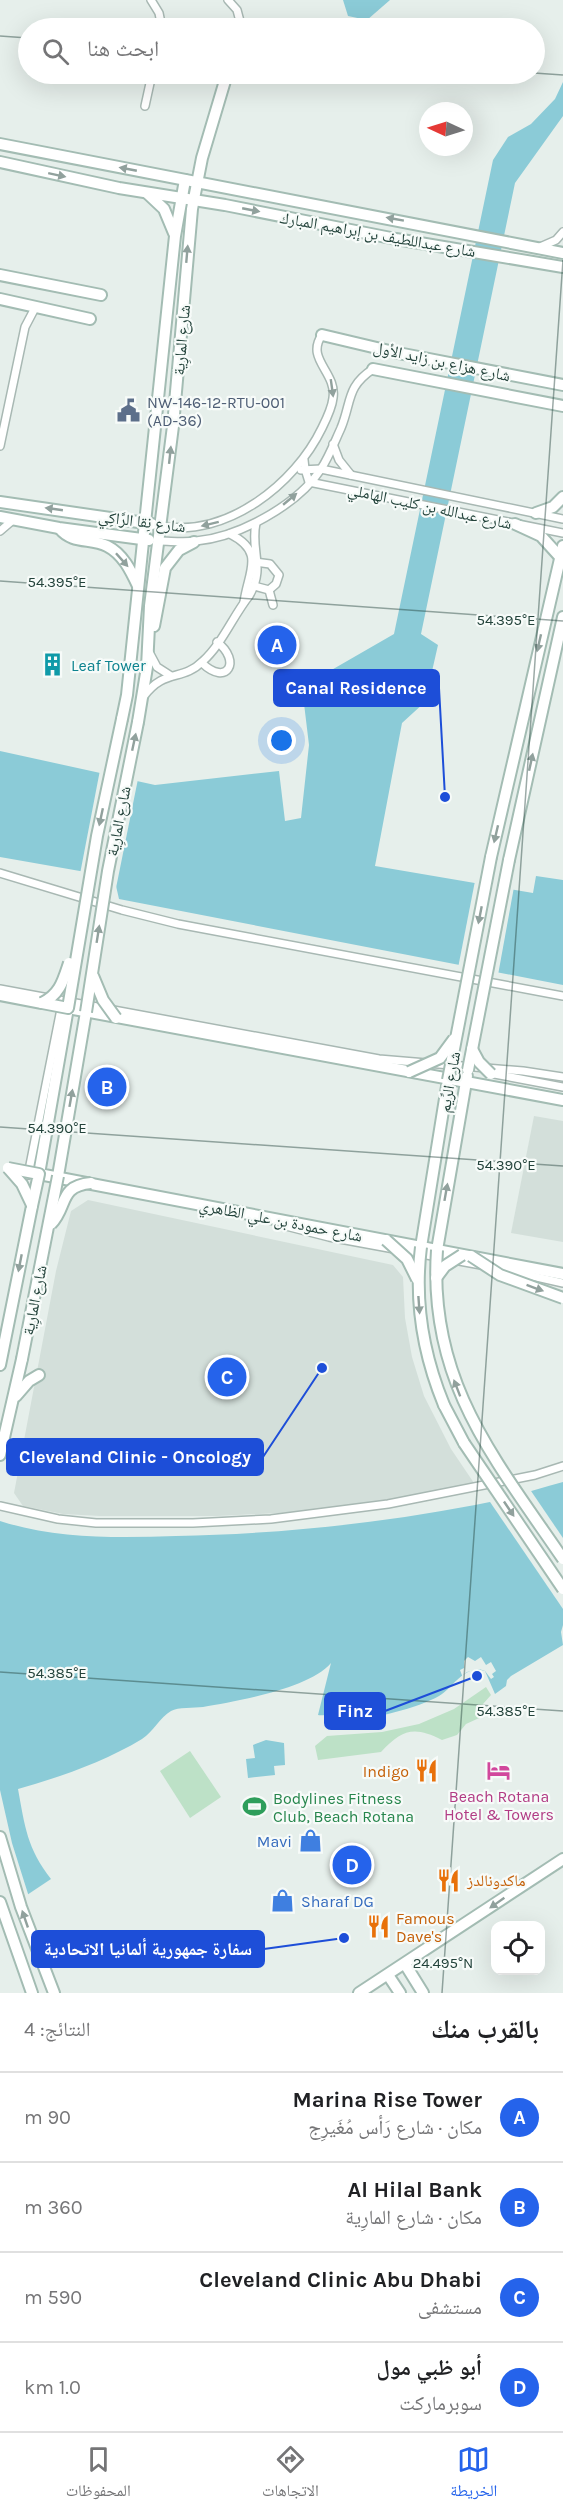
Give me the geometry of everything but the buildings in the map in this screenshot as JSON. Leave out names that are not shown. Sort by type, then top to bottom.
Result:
[{"type":"street","points":[[151,0],[160,18]]},
{"type":"street","points":[[228,0],[237,10],[238,18]]},
{"type":"street","points":[[145,106],[150,84]]},
{"type":"street","name":"شارع المارِية","points":[[0,1455],[49,1226],[110,861],[143,698],[173,426],[193,200],[224,84]]},
{"type":"street","name":"شارع عبداللطيف بن إبراهيم المبارك","points":[[0,144],[185,180],[196,185],[281,197],[563,253]]},
{"type":"street","name":"شارع عبداللطيف بن إبراهيم المبارك","points":[[0,162],[144,192],[563,267]]},
{"type":"street","name":"شارع المارِية","points":[[0,1365],[32,1206],[33,1174],[65,1005],[127,695],[175,236],[185,180]]},
{"type":"street","points":[[182,198],[186,191],[196,185]]},
{"type":"street","points":[[144,192],[164,209],[172,223],[175,236]]},
{"type":"street","points":[[533,247],[550,243],[563,232]]},
{"type":"street","points":[[0,275],[101,295]]},
{"type":"street","points":[[0,298],[90,319]]},
{"type":"street","points":[[0,446],[25,327],[35,308]]},
{"type":"street","name":"شارع نِقا الرَّاكِي","points":[[0,502],[180,528],[219,522],[255,503],[304,460],[316,441],[333,399],[333,381],[318,359],[316,352],[322,335]]},
{"type":"street","name":"شارع هزاع بن زايد الأول","points":[[322,335],[491,373],[563,385]]},
{"type":"street","name":"شارع نِقا الرَّاكِي","points":[[0,517],[144,540],[194,542],[230,534],[256,523],[290,500],[321,469],[344,419],[354,385],[373,369]]},
{"type":"street","name":"شارع هزاع بن زايد الأول","points":[[373,369],[486,393],[563,406]]},
{"type":"street","points":[[550,383],[563,379]]},
{"type":"street","points":[[535,401],[563,414]]},
{"type":"street","points":[[333,444],[339,460],[351,475]]},
{"type":"street","points":[[304,460],[304,469],[309,482]]},
{"type":"street","name":"شارع عبدالله بن كليب الهاملي","points":[[291,472],[321,469],[563,519]]},
{"type":"street","name":"شارع عبدالله بن كليب الهاملي","points":[[309,482],[563,533]]},
{"type":"street","points":[[536,513],[553,507],[563,497]]},
{"type":"street","points":[[0,531],[14,519]]},
{"type":"street","points":[[143,698],[158,680],[186,672],[202,663],[218,642],[254,586],[256,523]]},
{"type":"street","points":[[515,524],[545,539],[560,557]]},
{"type":"street","points":[[59,528],[69,537],[110,548],[125,562],[138,586]]},
{"type":"street","points":[[230,534],[247,545],[254,564],[243,602]]},
{"type":"street","points":[[149,633],[155,622],[165,568],[179,550],[194,542]]},
{"type":"street","name":"شارع الرِّيم","points":[[563,546],[491,857],[448,1080],[421,1247],[418,1281],[424,1344],[444,1405],[464,1443],[563,1589]]},
{"type":"street","points":[[254,564],[270,564],[277,571],[276,584],[269,590]]},
{"type":"street","points":[[254,586],[269,590]]},
{"type":"street","points":[[269,590],[273,605]]},
{"type":"street","name":"شارع الرِّيم","points":[[563,617],[509,860],[472,1049],[436,1278],[438,1315],[445,1351],[463,1404],[483,1441],[563,1559]]},
{"type":"street","points":[[202,663],[210,671],[218,674],[230,668],[228,651],[218,642]]},
{"type":"street","points":[[148,651],[157,667],[171,676]]},
{"type":"street","points":[[0,873],[122,910],[178,924],[563,996]]},
{"type":"street","points":[[42,1003],[61,987],[70,961],[76,953]]},
{"type":"street","points":[[92,971],[103,1000],[116,1018]]},
{"type":"street","points":[[0,989],[65,1005],[379,1059],[523,1071],[563,1077]]},
{"type":"street","points":[[0,995],[65,1005],[116,1018],[563,1101]]},
{"type":"street","points":[[409,1072],[440,1058],[458,1031]]},
{"type":"street","points":[[472,1049],[479,1062],[491,1074]]},
{"type":"street","points":[[448,1080],[468,1070],[563,1087]]},
{"type":"street","points":[[3,1168],[22,1184],[32,1206]]},
{"type":"street","name":"شارع حمودة بن علي الظاهري","points":[[3,1168],[58,1176],[421,1247],[563,1283]]},
{"type":"street","points":[[33,1174],[340,1239],[439,1253]]},
{"type":"street","points":[[49,1226],[57,1218],[67,1193],[78,1186],[91,1183]]},
{"type":"street","points":[[386,1240],[407,1259],[418,1281]]},
{"type":"street","name":"شارع حمودة بن علي الظاهري","points":[[439,1253],[466,1255],[563,1274]]},
{"type":"street","points":[[436,1278],[445,1266],[466,1255],[500,1275],[563,1298]]},
{"type":"street","points":[[13,1401],[29,1381],[39,1375]]},
{"type":"street","points":[[0,1506],[58,1519],[96,1523],[193,1523],[272,1519],[395,1503],[535,1475],[563,1466]]},
{"type":"street","points":[[0,1838],[21,1907],[54,1993]]},
{"type":"street","points":[[359,1993],[563,1859]]},
{"type":"street","points":[[0,1902],[32,1993]]},
{"type":"street","points":[[405,1964],[423,1993]]},
{"type":"street","points":[[388,1975],[400,1993]]},
{"type":"shaded area","points":[[534,1116],[563,1121],[563,1242],[511,1233]]},
{"type":"shaded area","points":[[88,1200],[393,1265],[403,1277],[405,1318],[412,1357],[424,1396],[451,1449],[474,1483],[337,1510],[217,1516],[100,1516],[63,1514],[23,1506],[14,1493],[56,1271],[71,1211]]},
{"type":"green space","points":[[486,1687],[491,1695],[483,1704],[488,1714],[466,1724],[457,1735],[442,1740],[423,1732],[409,1732],[395,1739],[381,1752],[318,1760],[315,1746],[327,1736],[382,1732],[419,1724],[454,1709]]},
{"type":"green space","points":[[190,1751],[221,1797],[190,1818],[160,1771]]},
{"type":"water","points":[[343,0],[390,0],[369,18],[348,16]]},
{"type":"water","points":[[563,82],[563,116],[515,183],[421,634],[438,645],[425,702],[402,723],[375,866],[533,893],[536,876],[563,880],[563,985],[119,899],[114,877],[0,857],[0,751],[155,785],[279,771],[285,821],[301,818],[309,745],[302,687],[394,634],[493,160],[508,137],[531,124],[555,99]]},
{"type":"water","points":[[563,1482],[563,1625],[561,1632],[563,1645],[511,1676],[506,1686],[495,1694],[485,1671],[471,1671],[465,1673],[430,1701],[379,1716],[344,1720],[332,1715],[318,1715],[331,1663],[321,1672],[306,1680],[271,1693],[171,1711],[142,1739],[112,1755],[82,1768],[18,1789],[25,1826],[32,1847],[51,1879],[0,1913],[0,1521],[43,1531],[87,1536],[154,1537],[251,1533],[364,1523],[438,1512],[497,1500]]},
{"type":"water","points":[[266,1740],[284,1743],[285,1765],[274,1766],[275,1775],[248,1778],[246,1759],[255,1758],[253,1745]]},
{"type":"pier","points":[[100,770],[138,779],[115,893],[112,879],[80,874]]},
{"type":"pier","points":[[475,881],[514,887],[498,975],[458,968]]},
{"type":"pier","points":[[529,1488],[563,1538],[563,1609],[488,1499]]},
{"type":"pier","points":[[468,1657],[475,1661],[481,1657],[486,1665],[491,1662],[496,1671],[492,1674],[494,1677],[491,1679],[485,1671],[479,1669],[467,1672],[463,1678],[460,1670],[464,1668],[464,1661]]},
{"type":"pier","points":[[0,1790],[12,1843],[29,1897],[0,1916]]},
{"type":"place","name":"NW-146-12-RTU-001 (AD-36)","points":[[129,411]]},
{"type":"place","name":"Marina Rise Tower","points":[[277,645]]},
{"type":"place","name":"Leaf Tower","points":[[53,665]]},
{"type":"place","name":"Canal Residence","points":[[445,797]]},
{"type":"place","name":"Al Hilal Bank","points":[[107,1087]]},
{"type":"place","name":"Cleveland Clinic - Oncology","points":[[322,1368]]},
{"type":"place","name":"Cleveland Clinic Abu Dhabi","points":[[227,1377]]},
{"type":"place","name":"Finz","points":[[477,1676]]},
{"type":"place","name":"Indigo","points":[[427,1771]]},
{"type":"place","name":"Beach Rotana Hotel & Towers","points":[[499,1771]]},
{"type":"place","name":"Bodylines Fitness Club, Beach Rotana","points":[[255,1807]]},
{"type":"place","name":"Mavi","points":[[310,1841]]},
{"type":"place","name":"أبو ظبي مول","points":[[352,1865]]},
{"type":"place","name":"ماكدونالدز","points":[[449,1880]]},
{"type":"place","name":"Sharaf DG","points":[[283,1901]]},
{"type":"place","name":"Famous Dave's","points":[[378,1927]]},
{"type":"place","name":"سفارة جمهورية ألمانيا الاتحادية","points":[[344,1938]]}]
